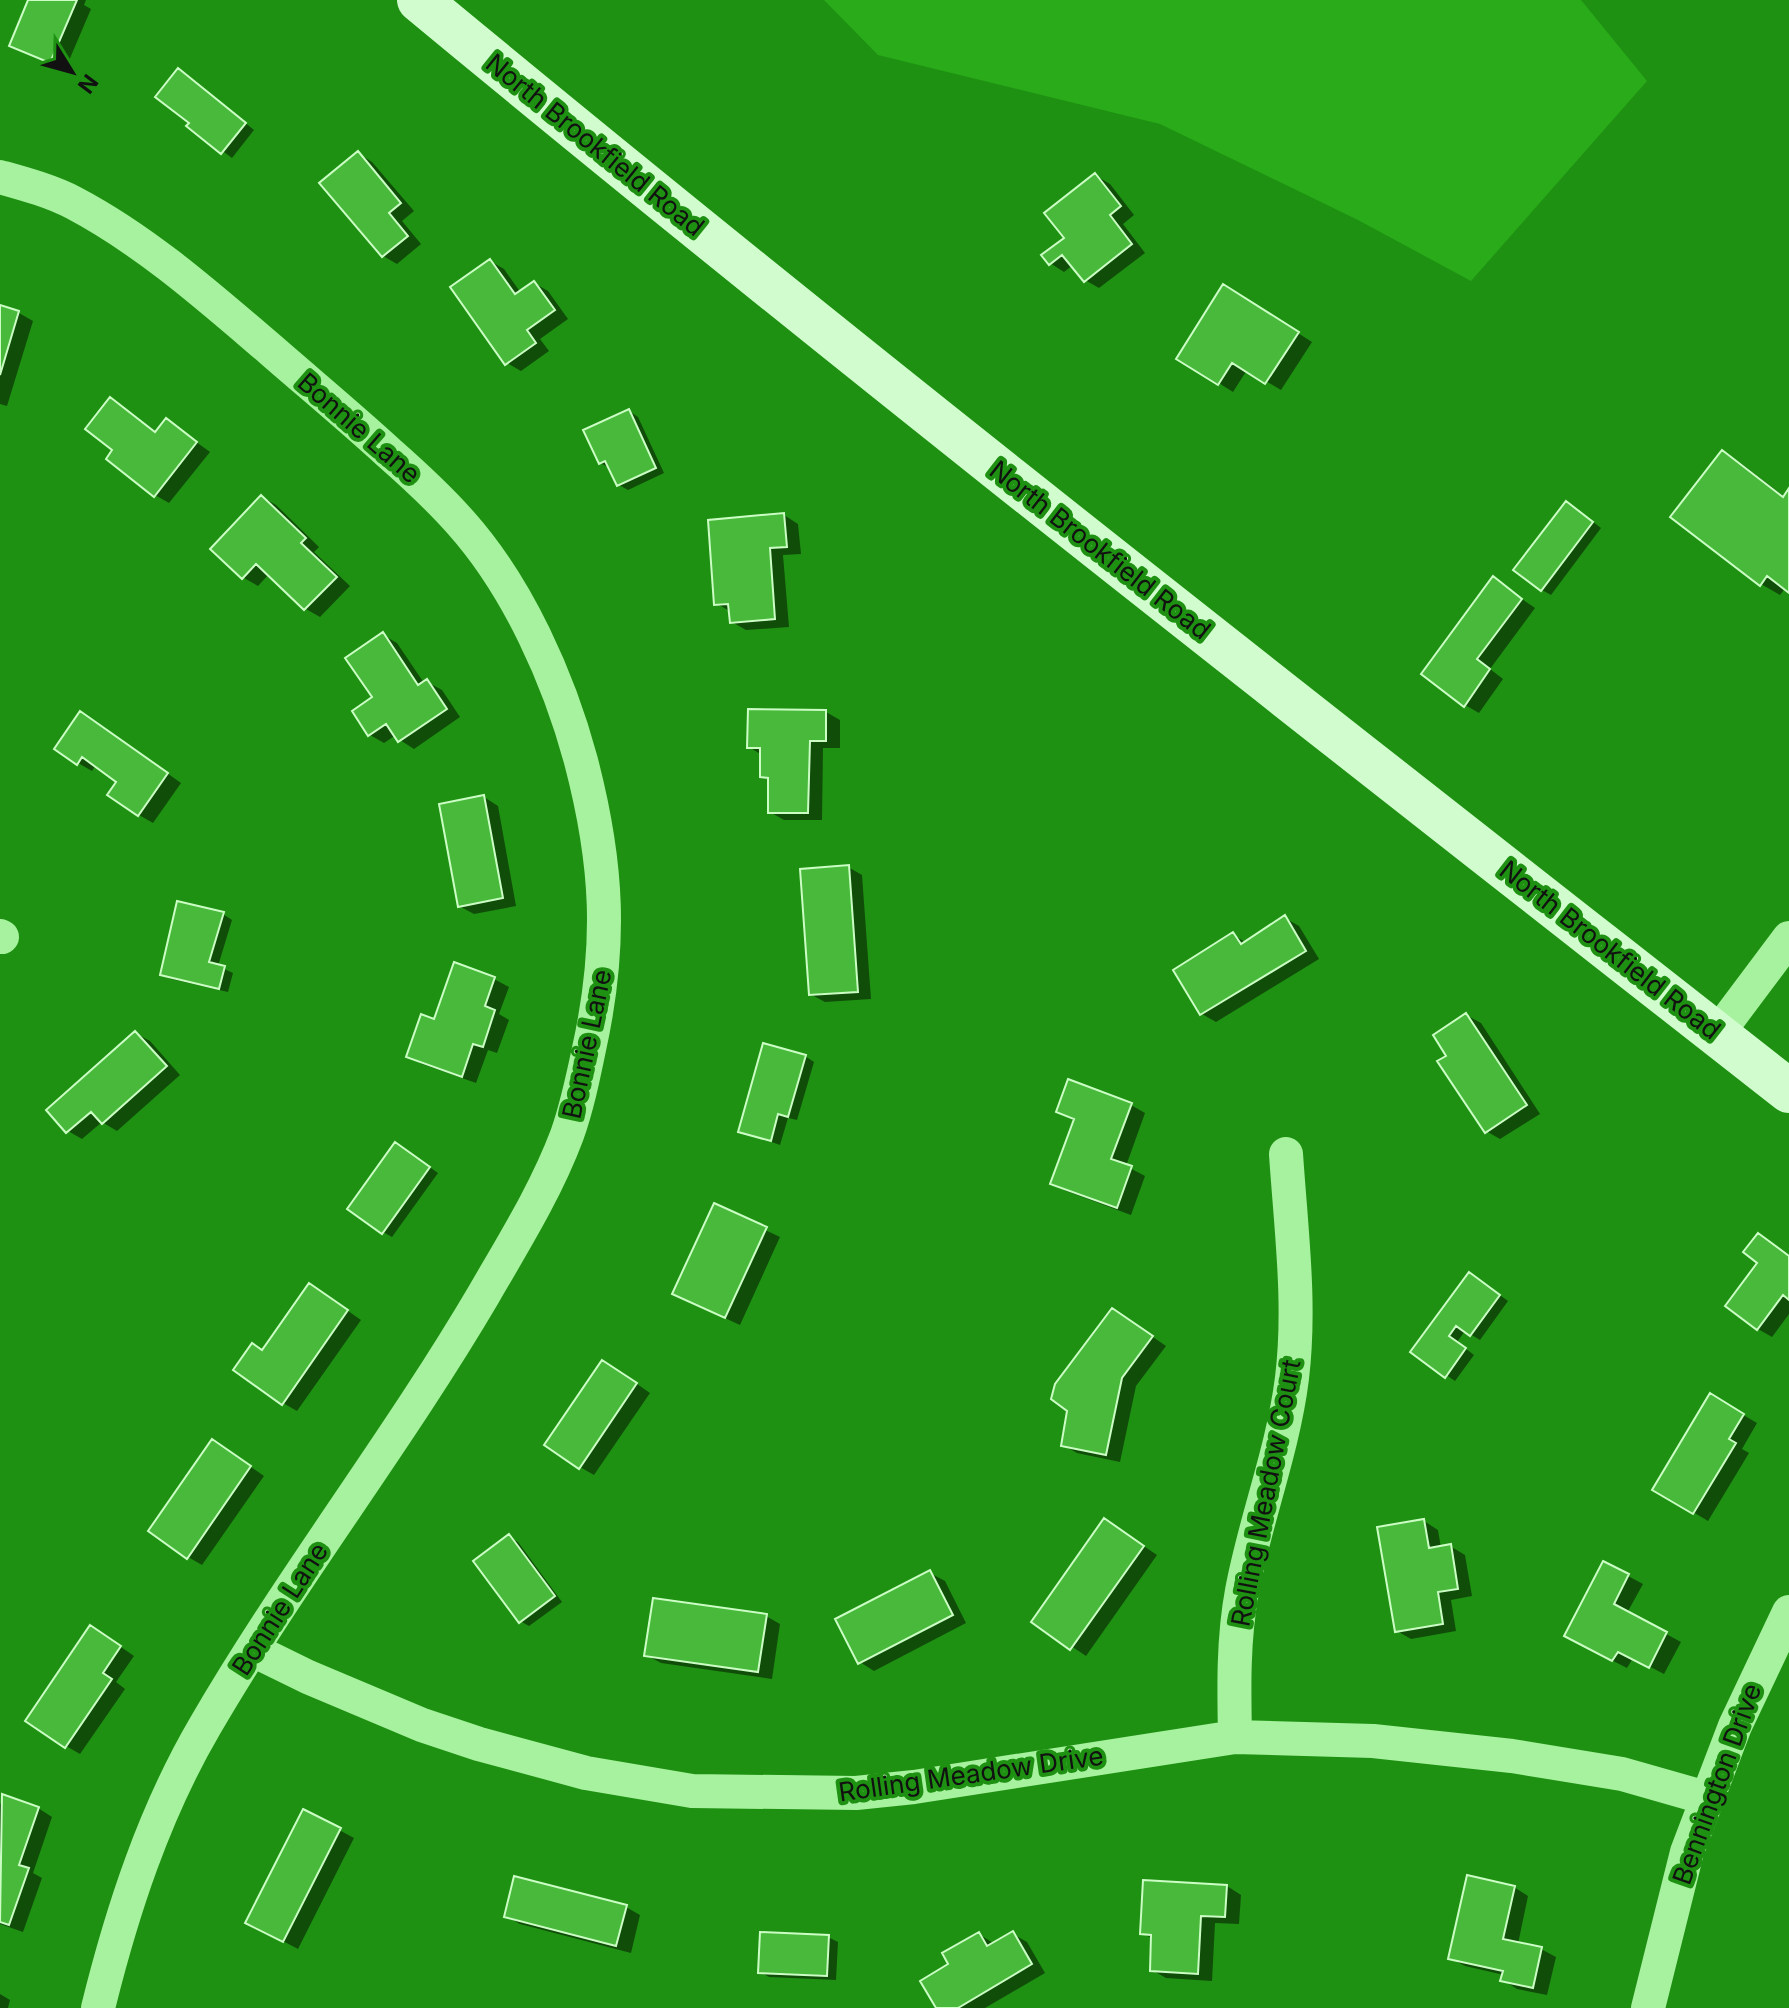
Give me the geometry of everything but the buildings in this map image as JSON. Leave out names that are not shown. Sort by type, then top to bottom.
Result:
[{"type":"street","name":"North Brookfield Road","points":[[419,0],[660,200],[980,455],[1789,1091]]},
{"type":"street","name":"Bonnie Lane","points":[[0,177],[70,201],[161,260],[377,441],[464,525],[515,603],[553,675],[589,791],[599,849],[605,928],[600,1001],[579,1095],[567,1136],[551,1173],[448,1355],[387,1450],[334,1523],[203,1729],[160,1817],[116,1934],[98,2008]]},
{"type":"street","points":[[1717,1034],[1789,938]]},
{"type":"street","name":"Rolling Meadow Court","points":[[1235,1737],[1234,1678],[1242,1591],[1283,1427],[1296,1343],[1298,1291],[1292,1254],[1286,1154]]},
{"type":"street","name":"Bennington Drive","points":[[1648,2008],[1687,1852],[1706,1798],[1757,1677],[1789,1612]]},
{"type":"street","name":"Rolling Meadow Drive","points":[[253,1650],[350,1695],[467,1741],[586,1773],[692,1791],[870,1792],[1235,1737],[1373,1741],[1512,1756],[1622,1774],[1706,1798]]},
{"type":"green space","points":[[824,0],[1581,0],[1647,81],[1471,281],[1358,220],[1160,124],[878,55]]}]
